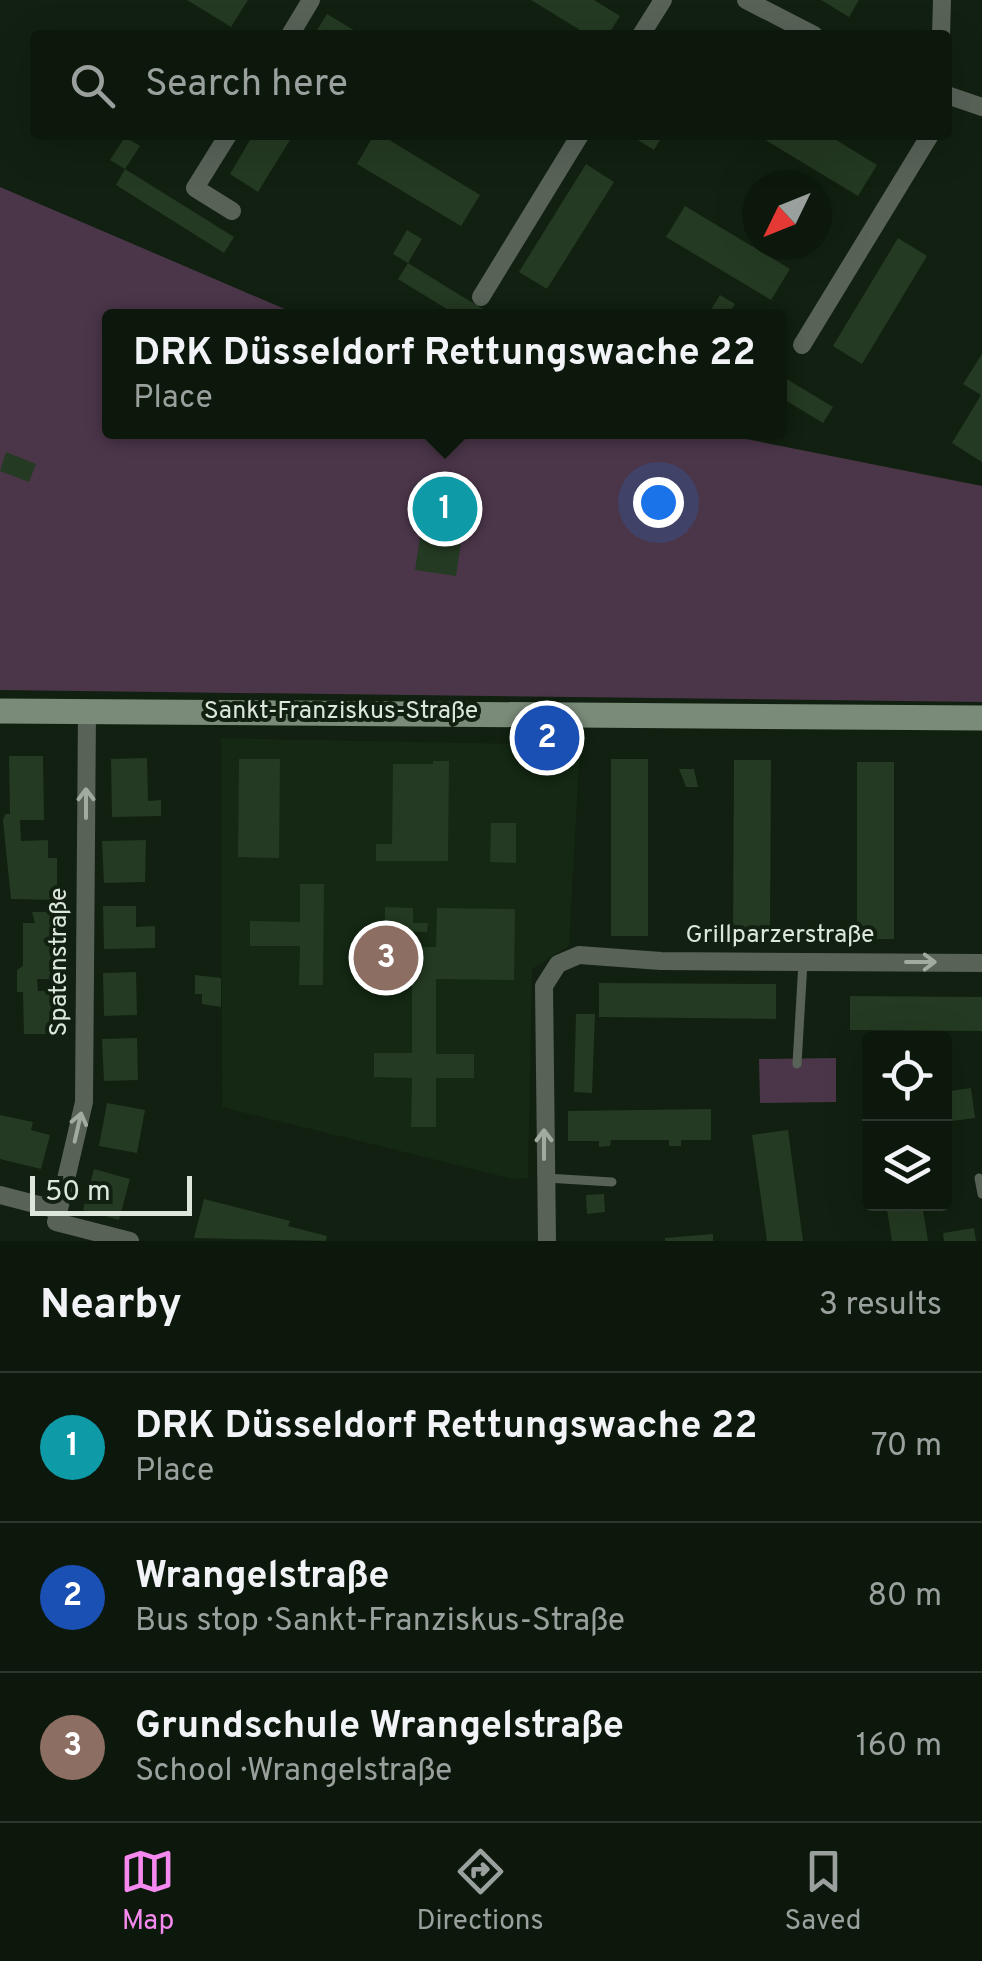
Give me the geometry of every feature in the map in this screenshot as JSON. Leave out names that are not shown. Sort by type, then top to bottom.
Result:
[{"type":"main road","name":"Sankt-Franziskus-Straße","points":[[0,711],[982,718]]},
{"type":"street","points":[[293,30],[311,0]]},
{"type":"street","points":[[644,30],[663,0]]},
{"type":"street","points":[[746,0],[804,30]]},
{"type":"street","points":[[941,30],[942,0]]},
{"type":"street","points":[[952,101],[982,107]]},
{"type":"street","points":[[225,140],[195,188],[232,211]]},
{"type":"street","points":[[481,297],[577,140]]},
{"type":"street","points":[[802,345],[901,195],[930,143]]},
{"type":"street","name":"Spatenstraße","points":[[57,1216],[84,1102],[87,711]]},
{"type":"street","name":"Grillparzerstraße","points":[[543,1178],[544,986],[558,964],[579,955],[803,962],[982,962]]},
{"type":"street","points":[[543,1178],[547,1241]]},
{"type":"street","points":[[0,1195],[130,1241]]},
{"type":"lane","points":[[798,1064],[803,962]]},
{"type":"lane","points":[[543,1178],[612,1182]]},
{"type":"lane","points":[[979,1178],[982,1194]]},
{"type":"shaded area","points":[[0,187],[285,309],[102,309],[102,439],[746,439],[982,486],[982,702],[0,690]]},
{"type":"shaded area","points":[[221,738],[580,745],[569,946],[532,969],[528,1178],[513,1179],[222,1107]]},
{"type":"shaded area","points":[[836,1058],[836,1102],[760,1103],[759,1059]]},
{"type":"building","points":[[187,0],[248,0],[231,27]]},
{"type":"building","points":[[531,0],[594,0],[620,16],[611,30],[580,30]]},
{"type":"building","points":[[821,0],[859,0],[849,17]]},
{"type":"building","points":[[327,14],[354,30],[317,30]]},
{"type":"building","points":[[123,140],[140,146],[125,169],[110,160]]},
{"type":"building","points":[[250,140],[290,140],[258,192],[230,174]]},
{"type":"building","points":[[371,140],[389,140],[480,195],[461,226],[357,164]]},
{"type":"building","points":[[638,140],[660,140],[654,150]]},
{"type":"building","points":[[765,140],[836,140],[877,165],[858,196],[832,180],[832,170],[815,170]]},
{"type":"building","points":[[586,164],[614,182],[547,289],[519,272]]},
{"type":"building","points":[[125,169],[234,237],[224,253],[116,185]]},
{"type":"building","points":[[685,206],[742,240],[742,260],[775,260],[790,269],[771,300],[666,237]]},
{"type":"building","points":[[407,230],[422,239],[408,263],[393,254]]},
{"type":"building","points":[[898,238],[927,256],[862,364],[833,346]]},
{"type":"building","points":[[408,263],[484,309],[447,309],[398,279]]},
{"type":"building","points":[[720,295],[735,304],[732,309],[711,309]]},
{"type":"building","points":[[982,354],[982,462],[952,443],[981,395],[963,384]]},
{"type":"building","points":[[787,379],[833,407],[823,423],[787,401]]},
{"type":"building","points":[[6,452],[36,464],[29,482],[0,471]]},
{"type":"building","points":[[429,479],[470,484],[456,576],[415,570]]},
{"type":"building","points":[[9,756],[43,756],[44,820],[20,820],[21,841],[48,840],[48,858],[57,858],[57,900],[11,899],[3,821],[5,814],[10,814]]},
{"type":"building","points":[[147,758],[148,801],[161,800],[161,816],[112,817],[111,759]]},
{"type":"building","points":[[239,759],[280,759],[279,858],[238,857]]},
{"type":"building","points":[[611,759],[648,759],[648,936],[611,936]]},
{"type":"building","points":[[734,760],[771,760],[770,937],[733,937]]},
{"type":"building","points":[[449,761],[448,861],[376,861],[376,844],[392,844],[393,764]]},
{"type":"building","points":[[857,762],[894,762],[894,939],[857,939]]},
{"type":"building","points":[[679,769],[694,769],[698,787],[686,787]]},
{"type":"building","points":[[491,823],[516,823],[516,863],[490,862]]},
{"type":"building","points":[[146,840],[145,882],[104,883],[102,841]]},
{"type":"building","points":[[300,884],[324,884],[323,985],[299,985],[300,946],[250,946],[250,921],[300,922]]},
{"type":"building","points":[[103,906],[136,906],[136,927],[155,926],[155,948],[104,949]]},
{"type":"building","points":[[385,907],[413,908],[413,923],[428,923],[427,932],[385,931]]},
{"type":"building","points":[[437,908],[515,909],[514,980],[436,979],[436,1054],[474,1054],[474,1078],[436,1078],[436,1127],[411,1127],[412,1078],[374,1077],[374,1053],[412,1053],[412,947],[436,947]]},
{"type":"building","points":[[32,912],[54,912],[57,923],[58,968],[53,968],[53,979],[37,979],[38,991],[57,991],[58,1034],[24,1034],[23,992],[17,992],[17,970],[23,966],[23,923],[35,923]]},
{"type":"building","points":[[136,972],[137,1015],[104,1016],[103,973]]},
{"type":"building","points":[[195,975],[221,978],[221,1007],[202,1004],[202,994],[195,994]]},
{"type":"building","points":[[599,983],[776,984],[776,1019],[599,1017]]},
{"type":"building","points":[[850,996],[982,997],[982,1031],[850,1030]]},
{"type":"building","points":[[576,1014],[595,1014],[592,1093],[574,1092]]},
{"type":"building","points":[[137,1038],[138,1080],[104,1081],[102,1039]]},
{"type":"building","points":[[971,1088],[975,1118],[952,1121],[952,1091]]},
{"type":"building","points":[[107,1103],[145,1110],[137,1153],[99,1146]]},
{"type":"building","points":[[711,1109],[711,1140],[681,1140],[681,1146],[669,1146],[669,1140],[611,1140],[610,1146],[599,1147],[599,1141],[568,1141],[568,1111]]},
{"type":"building","points":[[0,1115],[33,1122],[31,1130],[50,1135],[41,1169],[0,1159]]},
{"type":"building","points":[[788,1130],[803,1241],[767,1241],[752,1135]]},
{"type":"building","points":[[94,1169],[130,1179],[119,1220],[83,1210]]},
{"type":"building","points":[[604,1194],[605,1212],[587,1214],[586,1195]]},
{"type":"building","points":[[204,1199],[290,1221],[288,1226],[327,1236],[326,1241],[194,1238]]},
{"type":"building","points":[[887,1211],[923,1211],[928,1241],[892,1241]]},
{"type":"building","points":[[974,1228],[976,1241],[944,1241],[943,1233]]},
{"type":"building","points":[[713,1234],[713,1241],[665,1241],[665,1238]]},
{"type":"place","name":"DRK Düsseldorf Rettungswache 22","points":[[445,509]]},
{"type":"place","name":"Wrangelstraße","points":[[547,738]]},
{"type":"place","name":"Grundschule Wrangelstraße","points":[[386,958]]}]
